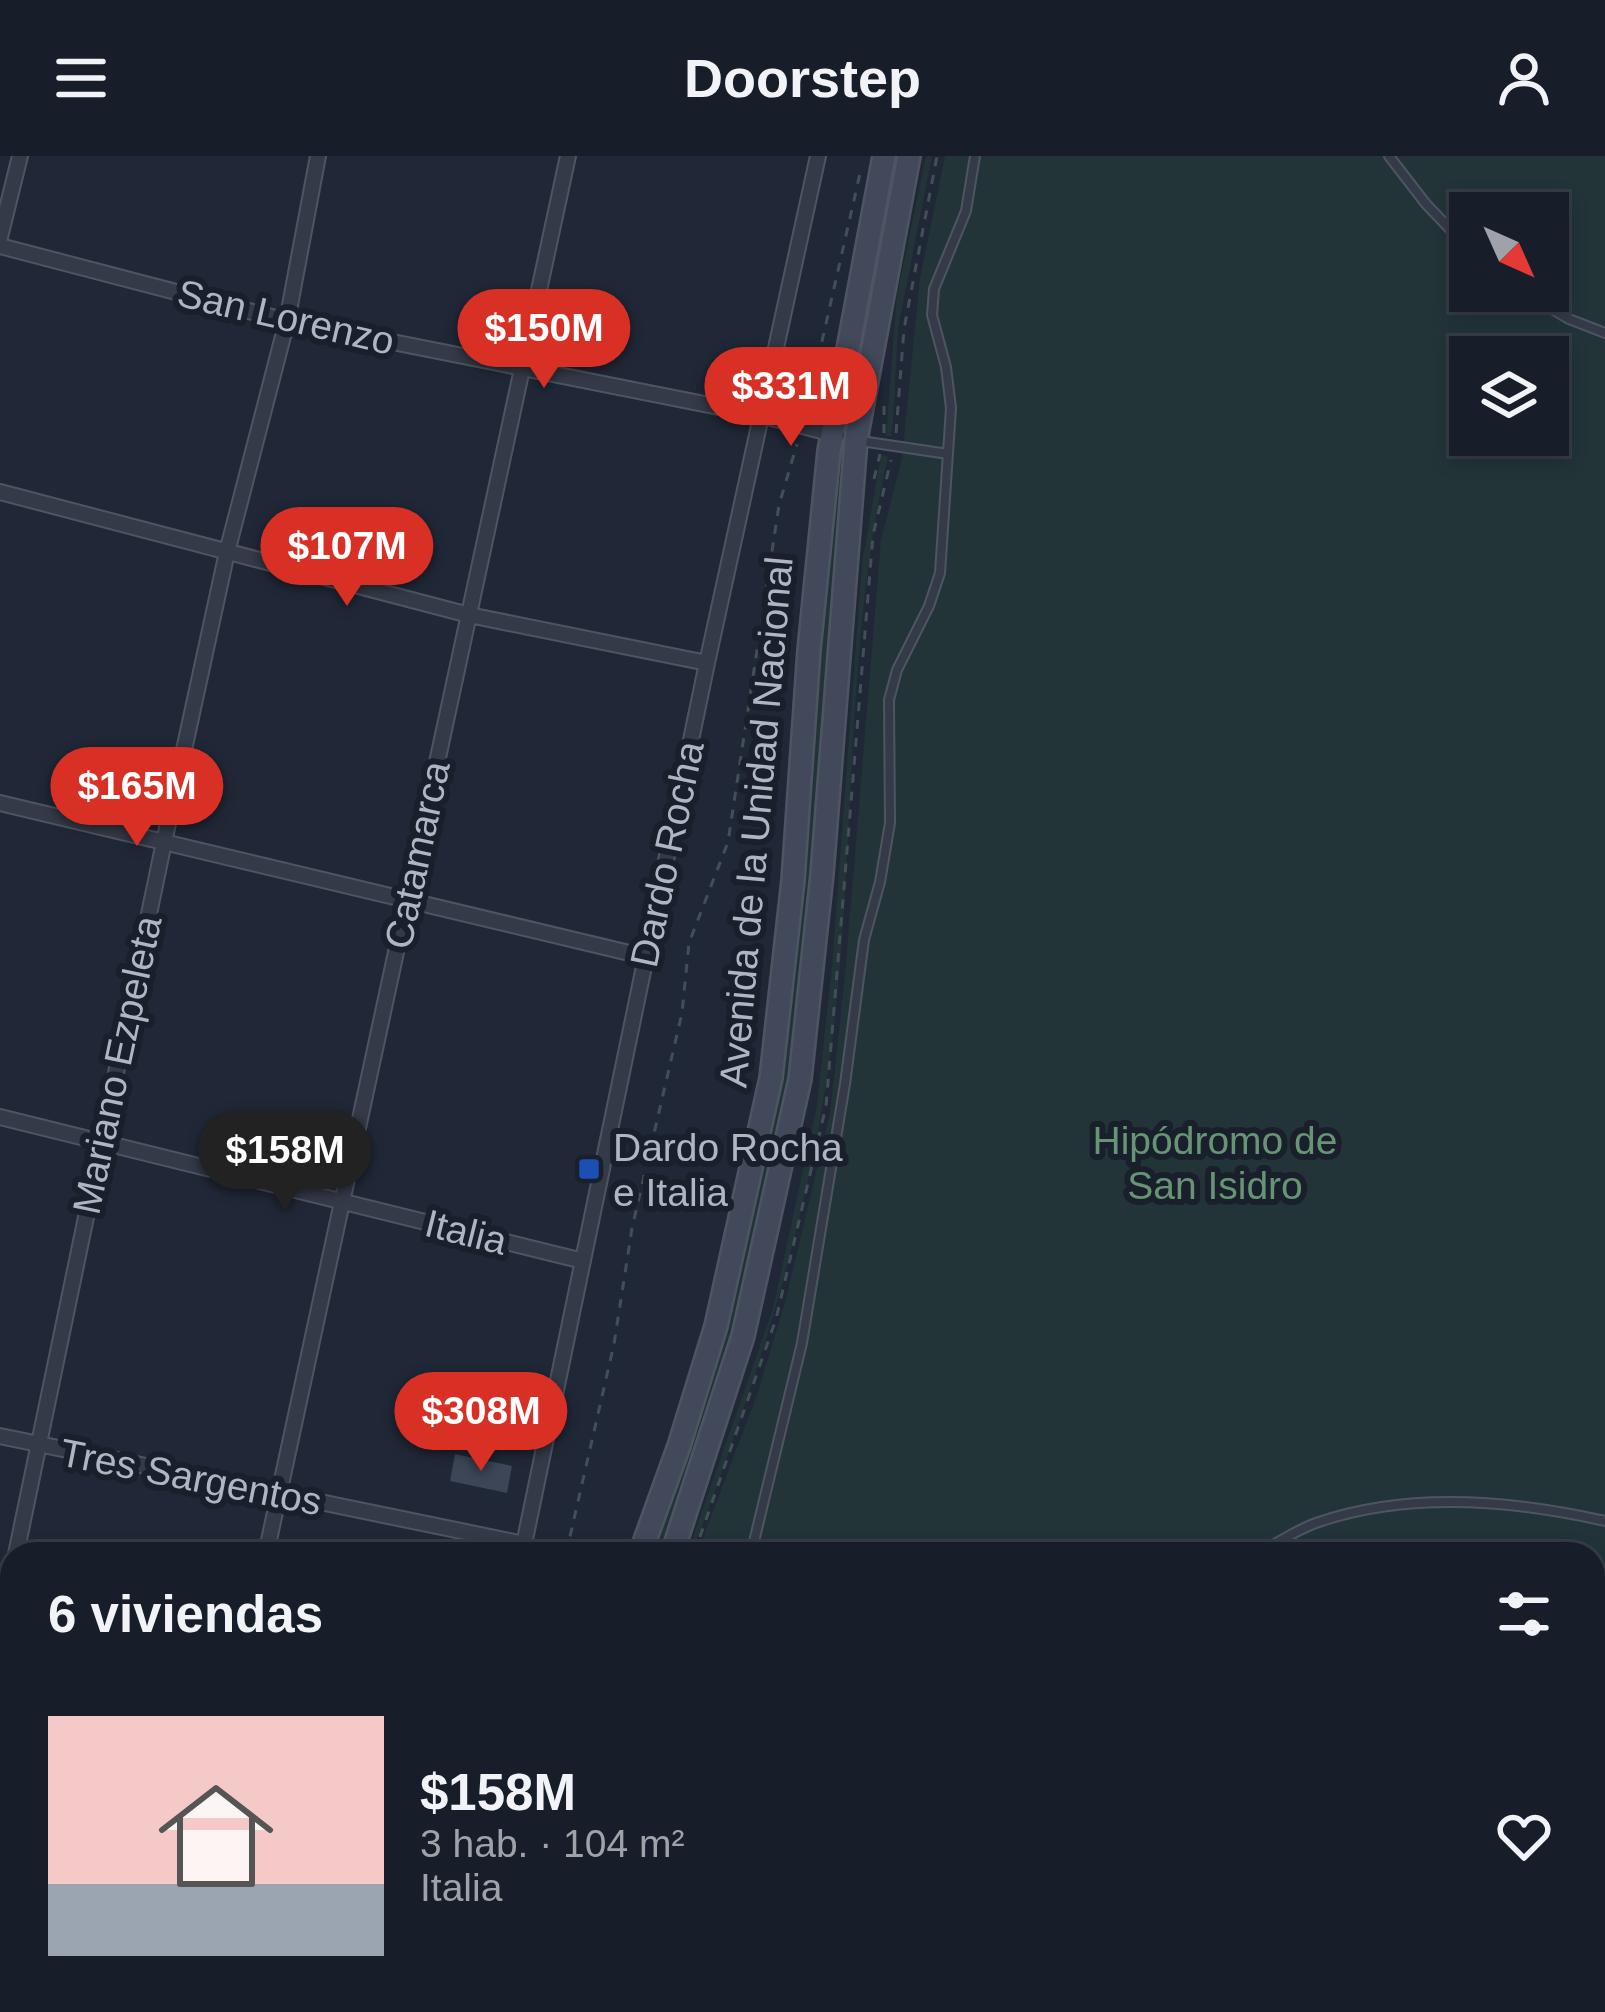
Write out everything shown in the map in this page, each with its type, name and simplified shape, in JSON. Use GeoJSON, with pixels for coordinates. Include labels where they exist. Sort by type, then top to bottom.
{"type":"FeatureCollection","features":[{"type":"Feature","properties":{"kind":"main road","name":"Avenida de la Unidad Nacional"},"geometry":{"type":"LineString","coordinates":[[644,1542],[711,1343],[771,1078],[831,434],[884,156]]}},
{"type":"Feature","properties":{"kind":"main road","name":"Avenida de la Unidad Nacional"},"geometry":{"type":"LineString","coordinates":[[676,1542],[743,1336],[800,1079],[822,874],[856,440],[909,156]]}},
{"type":"Feature","properties":{"kind":"street"},"geometry":{"type":"LineString","coordinates":[[0,241],[20,156]]}},
{"type":"Feature","properties":{"kind":"street","name":"Mariano Ezpeleta"},"geometry":{"type":"LineString","coordinates":[[19,1542],[164,842],[227,552],[287,321],[318,156]]}},
{"type":"Feature","properties":{"kind":"street","name":"Catamarca"},"geometry":{"type":"LineString","coordinates":[[268,1542],[568,156]]}},
{"type":"Feature","properties":{"kind":"street","name":"Dardo Rocha"},"geometry":{"type":"LineString","coordinates":[[524,1542],[706,663],[818,156]]}},
{"type":"Feature","properties":{"kind":"street","name":"San Lorenzo"},"geometry":{"type":"LineString","coordinates":[[0,241],[287,321],[764,416],[856,440]]}},
{"type":"Feature","properties":{"kind":"street"},"geometry":{"type":"LineString","coordinates":[[0,493],[469,615],[706,663]]}},
{"type":"Feature","properties":{"kind":"street"},"geometry":{"type":"LineString","coordinates":[[0,803],[646,957]]}},
{"type":"Feature","properties":{"kind":"street","name":"Italia"},"geometry":{"type":"LineString","coordinates":[[0,1117],[583,1261]]}},
{"type":"Feature","properties":{"kind":"street","name":"Tres Sargentos"},"geometry":{"type":"LineString","coordinates":[[0,1436],[491,1542]]}},
{"type":"Feature","properties":{"kind":"lane"},"geometry":{"type":"LineString","coordinates":[[754,1542],[802,1342],[864,940],[890,823],[889,700],[897,670],[940,573],[951,408],[932,315],[934,289],[966,211],[975,156]]}},
{"type":"Feature","properties":{"kind":"lane"},"geometry":{"type":"LineString","coordinates":[[1389,156],[1449,228]]}},
{"type":"Feature","properties":{"kind":"lane"},"geometry":{"type":"LineString","coordinates":[[1556,312],[1605,333]]}},
{"type":"Feature","properties":{"kind":"lane"},"geometry":{"type":"LineString","coordinates":[[856,440],[948,454]]}},
{"type":"Feature","properties":{"kind":"lane"},"geometry":{"type":"LineString","coordinates":[[1279,1542],[1315,1523],[1396,1505],[1482,1502],[1605,1521]]}},
{"type":"Feature","properties":{"kind":"path"},"geometry":{"type":"LineString","coordinates":[[569,1542],[614,1344],[632,1228],[682,1012],[689,943],[731,825],[779,505],[820,362],[864,156]]}},
{"type":"Feature","properties":{"kind":"green space"},"geometry":{"type":"Polygon","coordinates":[[[889,156],[901,156],[852,403],[853,379],[889,156]]]}},
{"type":"Feature","properties":{"kind":"green space"},"geometry":{"type":"Polygon","coordinates":[[[926,156],[932,156],[898,329],[893,421],[891,436],[886,436],[897,295],[926,156]]]}},
{"type":"Feature","properties":{"kind":"green space","name":"Hipódromo de San Isidro"},"geometry":{"type":"Polygon","coordinates":[[[945,156],[1605,156],[1605,1542],[702,1542],[758,1392],[786,1299],[830,1114],[881,540],[902,458],[920,278],[945,156]]]}},
{"type":"Feature","properties":{"kind":"green space"},"geometry":{"type":"Polygon","coordinates":[[[881,455],[888,457],[862,619],[841,947],[822,1109],[768,1334],[696,1542],[691,1542],[773,1309],[817,1105],[862,563],[881,455]]]}},
{"type":"Feature","properties":{"kind":"green space"},"geometry":{"type":"Polygon","coordinates":[[[837,476],[842,484],[823,754],[792,1078],[734,1336],[663,1542],[651,1542],[760,1173],[818,610],[837,476]]]}},
{"type":"Feature","properties":{"kind":"building"},"geometry":{"type":"Polygon","coordinates":[[[557,326],[577,330],[576,337],[590,339],[586,362],[557,357],[552,350],[557,326]]]}},
{"type":"Feature","properties":{"kind":"building"},"geometry":{"type":"Polygon","coordinates":[[[455,1454],[512,1466],[507,1493],[450,1481],[455,1454]]]}},
{"type":"Feature","properties":{"kind":"place","name":"Dardo Rocha e Italia"},"geometry":{"type":"Point","coordinates":[589,1169]}}]}
